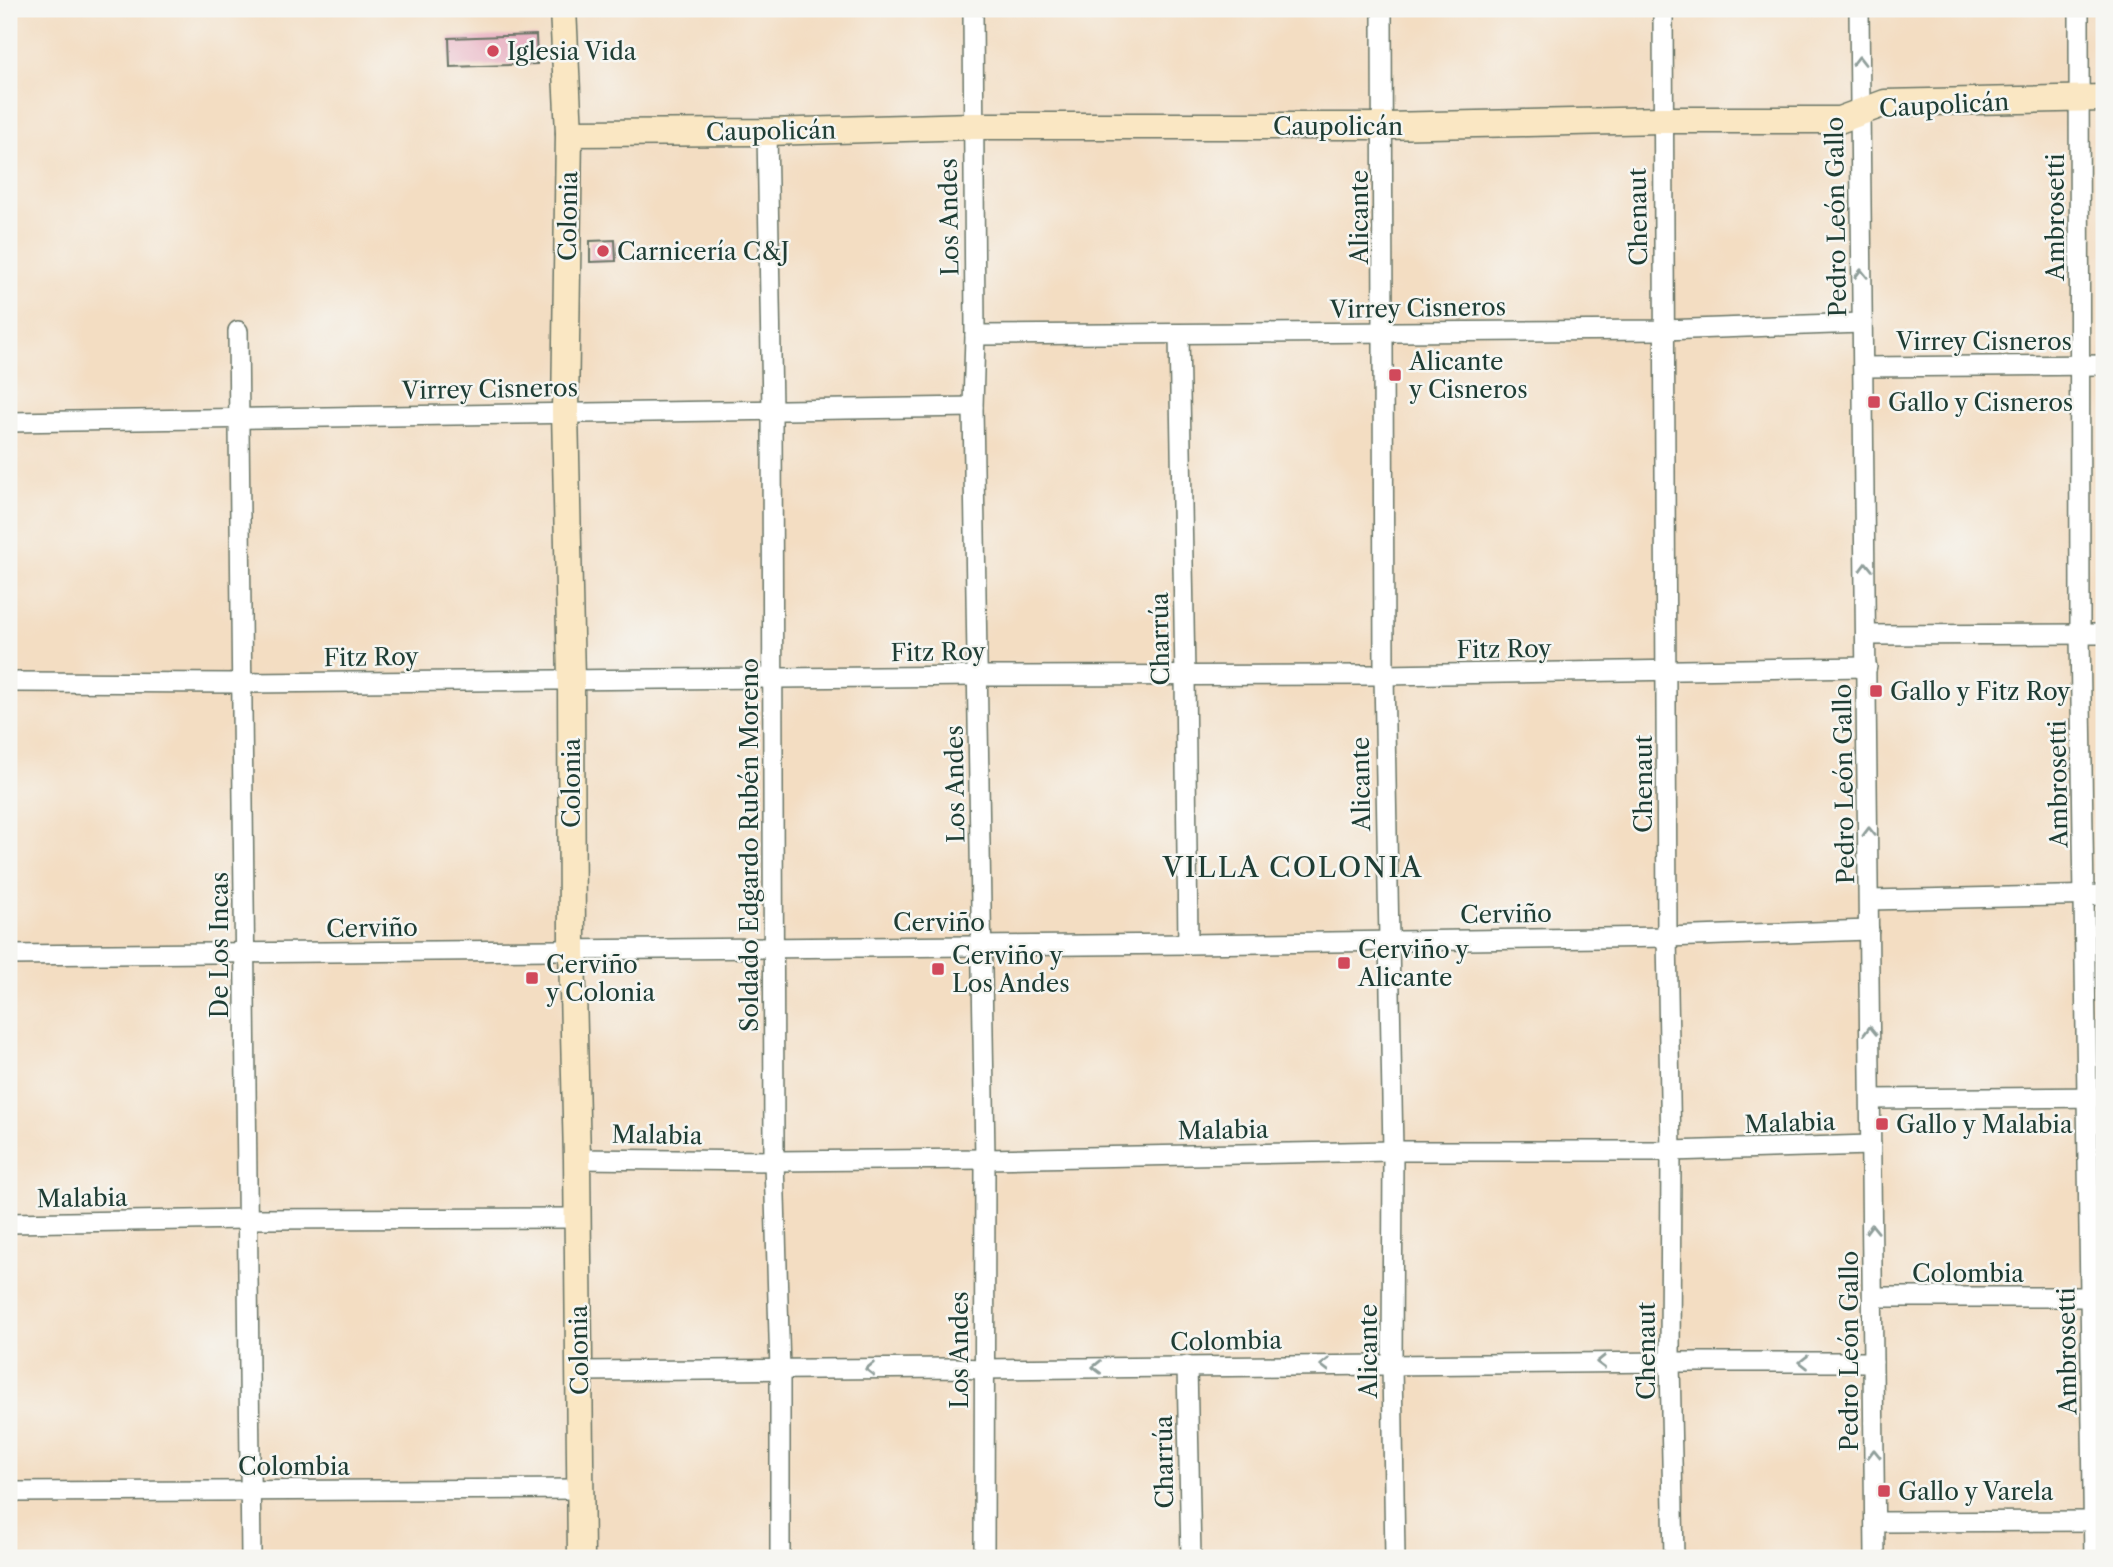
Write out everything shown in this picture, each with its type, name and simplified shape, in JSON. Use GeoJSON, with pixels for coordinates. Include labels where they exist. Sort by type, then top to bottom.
{"type":"FeatureCollection","features":[{"type":"Feature","properties":{"kind":"street","name":"Colonia"},"geometry":{"type":"LineString","coordinates":[[563,9],[569,133],[565,412],[581,1558]]}},
{"type":"Feature","properties":{"kind":"street","name":"Los Andes"},"geometry":{"type":"LineString","coordinates":[[973,9],[973,407],[985,1159],[984,1558]]}},
{"type":"Feature","properties":{"kind":"street","name":"Alicante"},"geometry":{"type":"LineString","coordinates":[[1382,9],[1384,675],[1393,1151],[1395,1558]]}},
{"type":"Feature","properties":{"kind":"street","name":"Chenaut"},"geometry":{"type":"LineString","coordinates":[[1663,9],[1670,1362],[1674,1558]]}},
{"type":"Feature","properties":{"kind":"street","name":"Pedro León Gallo"},"geometry":{"type":"LineString","coordinates":[[1859,9],[1875,1558]]}},
{"type":"Feature","properties":{"kind":"street","name":"Ambrosetti"},"geometry":{"type":"LineString","coordinates":[[2079,9],[2092,98],[2081,365],[2080,635],[2084,895],[2095,1097],[2099,1521],[2094,1558]]}},
{"type":"Feature","properties":{"kind":"street","name":"Caupolicán"},"geometry":{"type":"LineString","coordinates":[[569,133],[766,132],[973,126],[1384,126],[1662,120],[1839,120],[1885,103],[2092,98]]}},
{"type":"Feature","properties":{"kind":"street","name":"Soldado Edgardo Rubén Moreno"},"geometry":{"type":"LineString","coordinates":[[766,132],[772,409],[774,1161],[780,1371],[780,1558]]}},
{"type":"Feature","properties":{"kind":"street","name":"Virrey Cisneros"},"geometry":{"type":"LineString","coordinates":[[975,335],[1664,330],[1862,324]]}},
{"type":"Feature","properties":{"kind":"street","name":"De Los Incas"},"geometry":{"type":"LineString","coordinates":[[238,331],[251,1558]]}},
{"type":"Feature","properties":{"kind":"street","name":"Charrúa"},"geometry":{"type":"LineString","coordinates":[[1179,334],[1188,944]]}},
{"type":"Feature","properties":{"kind":"street","name":"Virrey Cisneros"},"geometry":{"type":"LineString","coordinates":[[1863,367],[2104,365]]}},
{"type":"Feature","properties":{"kind":"street","name":"Virrey Cisneros"},"geometry":{"type":"LineString","coordinates":[[9,422],[973,407]]}},
{"type":"Feature","properties":{"kind":"street"},"geometry":{"type":"LineString","coordinates":[[1867,635],[2104,634]]}},
{"type":"Feature","properties":{"kind":"street","name":"Fitz Roy"},"geometry":{"type":"LineString","coordinates":[[9,682],[243,683],[1384,675],[1867,667]]}},
{"type":"Feature","properties":{"kind":"street"},"geometry":{"type":"LineString","coordinates":[[1869,900],[2104,895]]}},
{"type":"Feature","properties":{"kind":"street","name":"Cerviño"},"geometry":{"type":"LineString","coordinates":[[9,955],[1188,944],[1667,937],[1869,930]]}},
{"type":"Feature","properties":{"kind":"street"},"geometry":{"type":"LineString","coordinates":[[1871,1099],[2095,1097]]}},
{"type":"Feature","properties":{"kind":"street","name":"Malabia"},"geometry":{"type":"LineString","coordinates":[[577,1159],[985,1159],[1393,1151],[1671,1151],[1871,1145]]}},
{"type":"Feature","properties":{"kind":"street","name":"Malabia"},"geometry":{"type":"LineString","coordinates":[[9,1223],[577,1218]]}},
{"type":"Feature","properties":{"kind":"street","name":"Colombia"},"geometry":{"type":"LineString","coordinates":[[1873,1297],[2098,1297]]}},
{"type":"Feature","properties":{"kind":"street","name":"Colombia"},"geometry":{"type":"LineString","coordinates":[[579,1371],[1873,1362]]}},
{"type":"Feature","properties":{"kind":"street","name":"Charrúa"},"geometry":{"type":"LineString","coordinates":[[1187,1366],[1191,1558]]}},
{"type":"Feature","properties":{"kind":"street","name":"Colombia"},"geometry":{"type":"LineString","coordinates":[[9,1492],[580,1489]]}},
{"type":"Feature","properties":{"kind":"street"},"geometry":{"type":"LineString","coordinates":[[1875,1522],[2099,1521]]}},
{"type":"Feature","properties":{"kind":"building","name":"Iglesia Vida"},"geometry":{"type":"Polygon","coordinates":[[[536,35],[537,64],[450,67],[449,38],[536,35]]]}},
{"type":"Feature","properties":{"kind":"building","name":"Carnicería C&J"},"geometry":{"type":"Polygon","coordinates":[[[615,240],[616,261],[590,262],[590,241],[615,240]]]}},
{"type":"Feature","properties":{"kind":"place","name":"Iglesia Vida"},"geometry":{"type":"Point","coordinates":[493,51]}},
{"type":"Feature","properties":{"kind":"place","name":"Carnicería C&J"},"geometry":{"type":"Point","coordinates":[603,251]}},
{"type":"Feature","properties":{"kind":"place","name":"Alicante y Cisneros"},"geometry":{"type":"Point","coordinates":[1395,375]}},
{"type":"Feature","properties":{"kind":"place","name":"Gallo y Cisneros"},"geometry":{"type":"Point","coordinates":[1874,402]}},
{"type":"Feature","properties":{"kind":"place","name":"Gallo y Fitz Roy"},"geometry":{"type":"Point","coordinates":[1876,691]}},
{"type":"Feature","properties":{"kind":"place","name":"Cerviño y Alicante"},"geometry":{"type":"Point","coordinates":[1344,963]}},
{"type":"Feature","properties":{"kind":"place","name":"Cerviño y Los Andes"},"geometry":{"type":"Point","coordinates":[938,969]}},
{"type":"Feature","properties":{"kind":"place","name":"Cerviño y Colonia"},"geometry":{"type":"Point","coordinates":[532,978]}},
{"type":"Feature","properties":{"kind":"place","name":"Gallo y Malabia"},"geometry":{"type":"Point","coordinates":[1882,1124]}},
{"type":"Feature","properties":{"kind":"place","name":"Gallo y Varela"},"geometry":{"type":"Point","coordinates":[1884,1491]}},
{"type":"Feature","properties":{"kind":"district","name":"VILLA COLONIA"},"geometry":{"type":"Point","coordinates":[1293,867]}}]}
